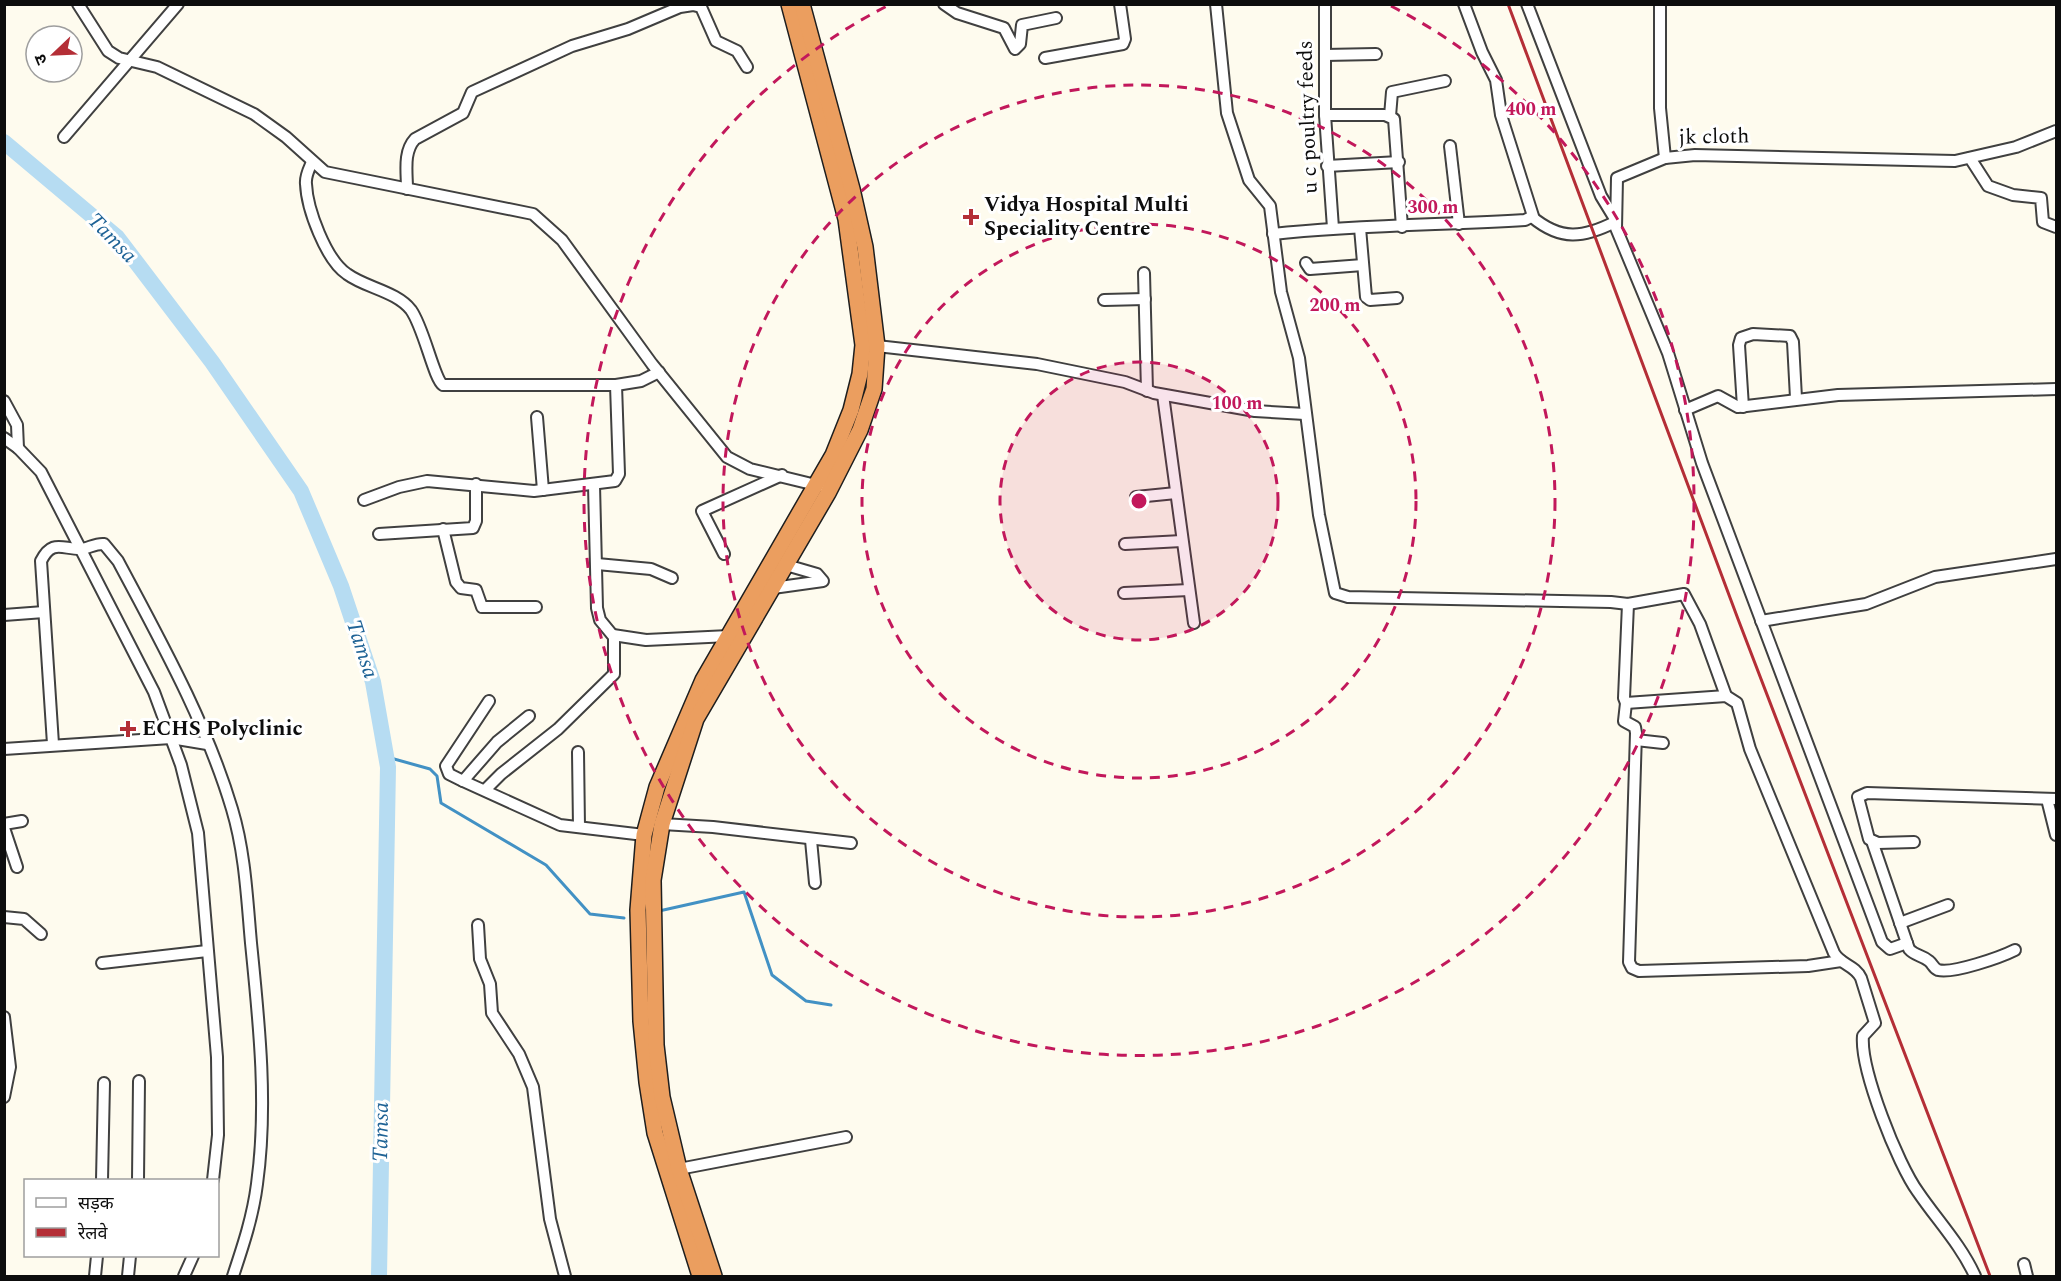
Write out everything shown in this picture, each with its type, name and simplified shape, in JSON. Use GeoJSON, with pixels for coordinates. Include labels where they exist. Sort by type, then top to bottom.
{"type":"FeatureCollection","features":[{"type":"Feature","properties":{"kind":"highway"},"geometry":{"type":"LineString","coordinates":[[714,1276],[679,1169],[662,1097],[656,1045],[653,880],[662,824],[696,719],[786,565],[823,487],[851,410],[860,374],[863,345],[846,219],[789,4]]}},
{"type":"Feature","properties":{"kind":"highway"},"geometry":{"type":"LineString","coordinates":[[700,1276],[656,1133],[647,1082],[641,1021],[638,910],[644,835],[657,787],[689,710],[729,636],[860,430],[870,399],[877,346],[872,296],[855,201],[802,4]]}},
{"type":"Feature","properties":{"kind":"street"},"geometry":{"type":"LineString","coordinates":[[78,4],[108,51],[119,58],[157,67],[254,114],[286,137],[325,172],[522,210],[544,221],[562,240],[659,372],[727,457],[750,469],[782,475],[823,487]]}},
{"type":"Feature","properties":{"kind":"street"},"geometry":{"type":"LineString","coordinates":[[64,137],[178,4]]}},
{"type":"Feature","properties":{"kind":"street"},"geometry":{"type":"LineString","coordinates":[[944,4],[957,13],[1004,28],[1017,48],[1022,25],[1056,18]]}},
{"type":"Feature","properties":{"kind":"street"},"geometry":{"type":"LineString","coordinates":[[1045,58],[1123,45],[1125,39],[1120,4]]}},
{"type":"Feature","properties":{"kind":"street"},"geometry":{"type":"LineString","coordinates":[[1216,4],[1227,113],[1249,180],[1270,206],[1281,292],[1299,358],[1319,515],[1335,593],[1348,597],[1628,604],[1679,594],[1688,598],[1726,696],[1737,703],[1750,749],[1833,948],[1841,962],[1858,971],[1875,1023],[1863,1036],[1871,1081],[1899,1159],[1918,1193],[1962,1252],[1975,1276]]}},
{"type":"Feature","properties":{"kind":"street","name":"u c poultry feeds"},"geometry":{"type":"LineString","coordinates":[[1325,4],[1325,115],[1333,228]]}},
{"type":"Feature","properties":{"kind":"street"},"geometry":{"type":"LineString","coordinates":[[1464,4],[1482,52],[1496,80],[1500,115],[1533,211],[1532,218]]}},
{"type":"Feature","properties":{"kind":"street"},"geometry":{"type":"LineString","coordinates":[[1273,234],[1333,228],[1402,227],[1532,218],[1551,231],[1574,235],[1592,233],[1615,220],[1604,203],[1527,4]]}},
{"type":"Feature","properties":{"kind":"street"},"geometry":{"type":"LineString","coordinates":[[1659,4],[1660,108],[1665,158]]}},
{"type":"Feature","properties":{"kind":"street"},"geometry":{"type":"LineString","coordinates":[[407,189],[406,155],[410,144],[463,113],[472,92],[572,46],[636,26],[674,9],[693,5],[701,7],[716,41],[737,51],[747,67]]}},
{"type":"Feature","properties":{"kind":"street"},"geometry":{"type":"LineString","coordinates":[[1325,55],[1376,54]]}},
{"type":"Feature","properties":{"kind":"street"},"geometry":{"type":"LineString","coordinates":[[1402,227],[1397,127],[1390,116],[1392,92],[1445,81]]}},
{"type":"Feature","properties":{"kind":"street"},"geometry":{"type":"LineString","coordinates":[[1325,115],[1390,116]]}},
{"type":"Feature","properties":{"kind":"street","name":"jk cloth"},"geometry":{"type":"LineString","coordinates":[[1907,943],[1890,949],[1882,942],[1761,621],[1685,410],[1668,353],[1615,220],[1617,178],[1665,158],[1695,155],[1943,161],[1970,158],[2016,147],[2056,131]]}},
{"type":"Feature","properties":{"kind":"street"},"geometry":{"type":"LineString","coordinates":[[1450,146],[1459,224]]}},
{"type":"Feature","properties":{"kind":"street"},"geometry":{"type":"LineString","coordinates":[[1970,158],[1988,186],[2013,195],[2041,198],[2043,222],[2056,226]]}},
{"type":"Feature","properties":{"kind":"street"},"geometry":{"type":"LineString","coordinates":[[312,162],[306,178],[307,192],[330,256],[339,268],[351,277],[407,305],[421,328],[440,382],[450,386],[616,385],[641,381],[659,372]]}},
{"type":"Feature","properties":{"kind":"street"},"geometry":{"type":"LineString","coordinates":[[1327,166],[1398,162]]}},
{"type":"Feature","properties":{"kind":"street"},"geometry":{"type":"LineString","coordinates":[[1360,228],[1368,299],[1397,298]]}},
{"type":"Feature","properties":{"kind":"street"},"geometry":{"type":"LineString","coordinates":[[1306,263],[1310,269],[1363,265]]}},
{"type":"Feature","properties":{"kind":"street"},"geometry":{"type":"LineString","coordinates":[[1144,273],[1147,391]]}},
{"type":"Feature","properties":{"kind":"street"},"geometry":{"type":"LineString","coordinates":[[1104,300],[1145,299]]}},
{"type":"Feature","properties":{"kind":"street"},"geometry":{"type":"LineString","coordinates":[[1743,407],[1738,345],[1741,338],[1748,335],[1790,336],[1793,342],[1796,398]]}},
{"type":"Feature","properties":{"kind":"street"},"geometry":{"type":"LineString","coordinates":[[877,346],[1037,364],[1125,382],[1163,395],[1272,414],[1305,414]]}},
{"type":"Feature","properties":{"kind":"street"},"geometry":{"type":"LineString","coordinates":[[364,500],[419,482],[446,481],[543,490],[615,482],[618,478],[616,385]]}},
{"type":"Feature","properties":{"kind":"street"},"geometry":{"type":"LineString","coordinates":[[1685,410],[1718,396],[1732,405],[1743,407],[1796,398],[1898,392],[2056,389]]}},
{"type":"Feature","properties":{"kind":"street"},"geometry":{"type":"LineString","coordinates":[[1163,395],[1194,623]]}},
{"type":"Feature","properties":{"kind":"street"},"geometry":{"type":"LineString","coordinates":[[4,401],[17,425],[18,448]]}},
{"type":"Feature","properties":{"kind":"street"},"geometry":{"type":"LineString","coordinates":[[537,417],[543,490]]}},
{"type":"Feature","properties":{"kind":"street"},"geometry":{"type":"LineString","coordinates":[[4,438],[18,448],[41,472],[154,692],[171,738],[198,833],[217,1057],[218,1135],[213,1179]]}},
{"type":"Feature","properties":{"kind":"street"},"geometry":{"type":"LineString","coordinates":[[724,555],[702,511],[782,475]]}},
{"type":"Feature","properties":{"kind":"street"},"geometry":{"type":"LineString","coordinates":[[379,534],[443,529],[468,530],[475,526],[476,484]]}},
{"type":"Feature","properties":{"kind":"street"},"geometry":{"type":"LineString","coordinates":[[485,790],[501,774],[558,729],[612,677],[615,670],[613,635],[598,617],[594,485]]}},
{"type":"Feature","properties":{"kind":"street"},"geometry":{"type":"LineString","coordinates":[[1136,496],[1176,493]]}},
{"type":"Feature","properties":{"kind":"street"},"geometry":{"type":"LineString","coordinates":[[443,529],[456,582],[461,588],[476,590],[482,607],[536,607]]}},
{"type":"Feature","properties":{"kind":"street"},"geometry":{"type":"LineString","coordinates":[[1125,544],[1182,541]]}},
{"type":"Feature","properties":{"kind":"street"},"geometry":{"type":"LineString","coordinates":[[53,744],[41,561],[45,553],[64,545],[81,549],[95,544],[104,544],[114,553],[164,650],[207,744],[221,776],[240,842],[259,1025],[261,1108],[257,1184],[247,1234],[233,1276]]}},
{"type":"Feature","properties":{"kind":"street"},"geometry":{"type":"LineString","coordinates":[[1761,621],[1866,604],[1935,577],[2056,559]]}},
{"type":"Feature","properties":{"kind":"street"},"geometry":{"type":"LineString","coordinates":[[597,564],[651,568],[672,578]]}},
{"type":"Feature","properties":{"kind":"street"},"geometry":{"type":"LineString","coordinates":[[773,588],[823,581],[817,574],[786,565]]}},
{"type":"Feature","properties":{"kind":"street"},"geometry":{"type":"LineString","coordinates":[[1124,593],[1190,590]]}},
{"type":"Feature","properties":{"kind":"street"},"geometry":{"type":"LineString","coordinates":[[1628,604],[1624,694],[1626,703],[1623,719],[1625,723],[1635,727],[1636,740],[1629,903],[1629,962],[1632,968],[1639,971],[1808,966],[1841,962]]}},
{"type":"Feature","properties":{"kind":"street"},"geometry":{"type":"LineString","coordinates":[[4,615],[44,612]]}},
{"type":"Feature","properties":{"kind":"street"},"geometry":{"type":"LineString","coordinates":[[613,635],[646,640],[729,636]]}},
{"type":"Feature","properties":{"kind":"street"},"geometry":{"type":"LineString","coordinates":[[1626,703],[1726,696]]}},
{"type":"Feature","properties":{"kind":"street"},"geometry":{"type":"LineString","coordinates":[[489,701],[446,766],[449,774],[550,822],[644,835]]}},
{"type":"Feature","properties":{"kind":"street"},"geometry":{"type":"LineString","coordinates":[[463,781],[497,742],[529,716]]}},
{"type":"Feature","properties":{"kind":"street"},"geometry":{"type":"LineString","coordinates":[[4,749],[171,738],[207,744]]}},
{"type":"Feature","properties":{"kind":"street"},"geometry":{"type":"LineString","coordinates":[[1636,740],[1664,742]]}},
{"type":"Feature","properties":{"kind":"street"},"geometry":{"type":"LineString","coordinates":[[578,752],[579,827]]}},
{"type":"Feature","properties":{"kind":"street"},"geometry":{"type":"LineString","coordinates":[[2015,950],[1991,960],[1939,970],[1927,959],[1913,954],[1907,943],[1872,841],[1866,835],[1857,800],[1863,793],[2052,799],[2056,835]]}},
{"type":"Feature","properties":{"kind":"street"},"geometry":{"type":"LineString","coordinates":[[18,867],[4,826],[22,821]]}},
{"type":"Feature","properties":{"kind":"street"},"geometry":{"type":"LineString","coordinates":[[662,824],[713,826],[811,840],[851,843]]}},
{"type":"Feature","properties":{"kind":"street"},"geometry":{"type":"LineString","coordinates":[[811,840],[815,883]]}},
{"type":"Feature","properties":{"kind":"street"},"geometry":{"type":"LineString","coordinates":[[1872,841],[1878,843],[1914,842]]}},
{"type":"Feature","properties":{"kind":"street"},"geometry":{"type":"LineString","coordinates":[[1900,923],[1948,905]]}},
{"type":"Feature","properties":{"kind":"street"},"geometry":{"type":"LineString","coordinates":[[4,917],[24,919],[41,934]]}},
{"type":"Feature","properties":{"kind":"street"},"geometry":{"type":"LineString","coordinates":[[478,925],[480,960],[490,984],[492,1013],[519,1054],[533,1087],[549,1213],[565,1276]]}},
{"type":"Feature","properties":{"kind":"street"},"geometry":{"type":"LineString","coordinates":[[102,963],[207,951]]}},
{"type":"Feature","properties":{"kind":"street"},"geometry":{"type":"LineString","coordinates":[[4,1017],[7,1066],[4,1096]]}},
{"type":"Feature","properties":{"kind":"street"},"geometry":{"type":"LineString","coordinates":[[138,1179],[139,1081]]}},
{"type":"Feature","properties":{"kind":"street"},"geometry":{"type":"LineString","coordinates":[[102,1179],[104,1083]]}},
{"type":"Feature","properties":{"kind":"street"},"geometry":{"type":"LineString","coordinates":[[679,1169],[846,1137]]}},
{"type":"Feature","properties":{"kind":"street"},"geometry":{"type":"LineString","coordinates":[[95,1276],[97,1257]]}},
{"type":"Feature","properties":{"kind":"street"},"geometry":{"type":"LineString","coordinates":[[128,1276],[130,1257]]}},
{"type":"Feature","properties":{"kind":"street"},"geometry":{"type":"LineString","coordinates":[[184,1276],[193,1257]]}},
{"type":"Feature","properties":{"kind":"street"},"geometry":{"type":"LineString","coordinates":[[2024,1264],[2027,1276]]}},
{"type":"Feature","properties":{"kind":"waterway","name":"Tamsa"},"geometry":{"type":"LineString","coordinates":[[4,142],[117,237],[212,362],[301,491],[341,586],[373,682],[388,767],[379,1276]]}},
{"type":"Feature","properties":{"kind":"waterway"},"geometry":{"type":"LineString","coordinates":[[387,757],[430,769],[437,776],[441,803],[546,865],[590,914],[624,918]]}},
{"type":"Feature","properties":{"kind":"waterway"},"geometry":{"type":"LineString","coordinates":[[659,911],[744,892],[772,975],[806,1001],[831,1005]]}},
{"type":"Feature","properties":{"kind":"railway"},"geometry":{"type":"LineString","coordinates":[[1508,4],[1738,619],[1990,1276]]}},
{"type":"Feature","properties":{"kind":"place","name":"Vidya Hospital Multi Speciality Centre"},"geometry":{"type":"Point","coordinates":[971,217]}},
{"type":"Feature","properties":{"kind":"place","name":"ECHS Polyclinic"},"geometry":{"type":"Point","coordinates":[128,729]}}]}
